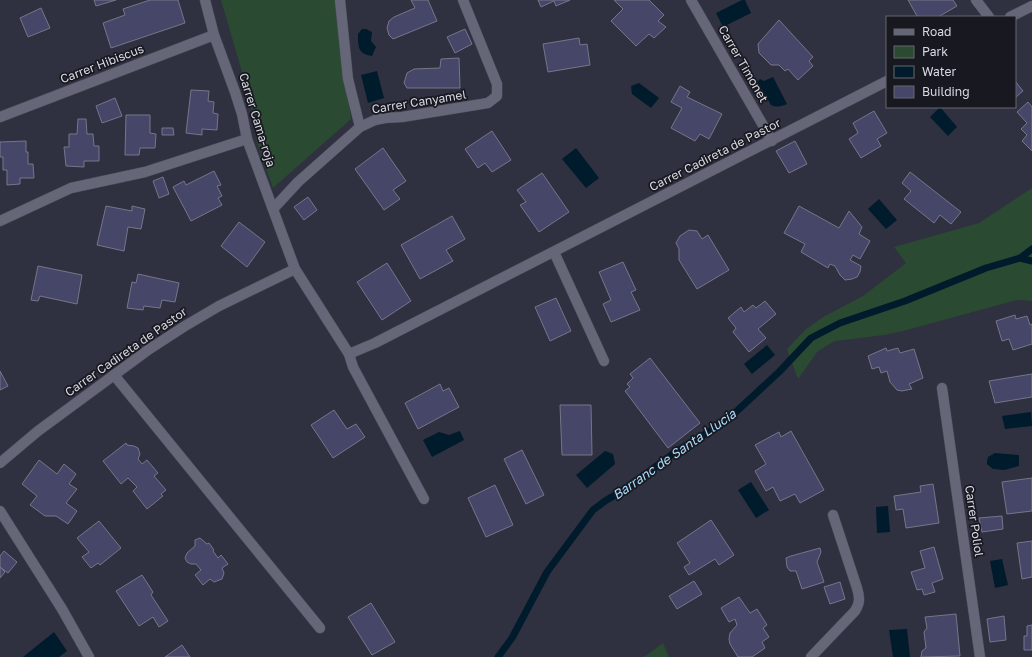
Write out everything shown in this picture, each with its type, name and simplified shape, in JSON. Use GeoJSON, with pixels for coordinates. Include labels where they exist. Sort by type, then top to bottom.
{"type":"FeatureCollection","features":[{"type":"Feature","properties":{"kind":"street","name":"Carrer Cama-roja"},"geometry":{"type":"LineString","coordinates":[[205,0],[214,35],[242,114],[247,139],[295,269]]}},
{"type":"Feature","properties":{"kind":"street"},"geometry":{"type":"LineString","coordinates":[[340,0],[348,79],[360,127]]}},
{"type":"Feature","properties":{"kind":"street","name":"Carrer Canyamel"},"geometry":{"type":"LineString","coordinates":[[273,209],[298,182],[360,127],[375,120],[385,118],[402,117],[488,103],[497,96],[497,84],[463,0]]}},
{"type":"Feature","properties":{"kind":"street","name":"Carrer Timonet"},"geometry":{"type":"LineString","coordinates":[[691,0],[772,141]]}},
{"type":"Feature","properties":{"kind":"street"},"geometry":{"type":"LineString","coordinates":[[976,0],[988,16]]}},
{"type":"Feature","properties":{"kind":"street"},"geometry":{"type":"LineString","coordinates":[[1012,16],[1032,6]]}},
{"type":"Feature","properties":{"kind":"street","name":"Carrer Hibiscus"},"geometry":{"type":"LineString","coordinates":[[0,116],[214,35]]}},
{"type":"Feature","properties":{"kind":"street","name":"Carrer Cadireta de Pastor"},"geometry":{"type":"LineString","coordinates":[[349,354],[375,343],[886,83]]}},
{"type":"Feature","properties":{"kind":"street"},"geometry":{"type":"LineString","coordinates":[[0,221],[71,188],[145,172],[247,139]]}},
{"type":"Feature","properties":{"kind":"street"},"geometry":{"type":"LineString","coordinates":[[554,252],[604,361]]}},
{"type":"Feature","properties":{"kind":"street"},"geometry":{"type":"LineString","coordinates":[[295,269],[349,354],[353,367],[424,499]]}},
{"type":"Feature","properties":{"kind":"street","name":"Carrer Cadireta de Pastor"},"geometry":{"type":"LineString","coordinates":[[0,463],[38,431],[148,350],[219,306],[295,269]]}},
{"type":"Feature","properties":{"kind":"street"},"geometry":{"type":"LineString","coordinates":[[114,375],[320,628]]}},
{"type":"Feature","properties":{"kind":"street","name":"Carrer Poliol"},"geometry":{"type":"LineString","coordinates":[[942,388],[980,657]]}},
{"type":"Feature","properties":{"kind":"street"},"geometry":{"type":"LineString","coordinates":[[0,511],[62,609],[89,657]]}},
{"type":"Feature","properties":{"kind":"street"},"geometry":{"type":"LineString","coordinates":[[811,657],[855,611],[859,604],[860,598],[833,515]]}},
{"type":"Feature","properties":{"kind":"green space"},"geometry":{"type":"Polygon","coordinates":[[[221,0],[335,0],[351,119],[273,188],[257,143],[250,99],[221,0]]]}},
{"type":"Feature","properties":{"kind":"green space"},"geometry":{"type":"Polygon","coordinates":[[[1032,188],[1032,301],[1017,300],[903,331],[835,341],[818,351],[798,379],[787,349],[805,330],[823,317],[863,296],[906,263],[894,247],[979,223],[1032,188]]]}},
{"type":"Feature","properties":{"kind":"green space"},"geometry":{"type":"Polygon","coordinates":[[[663,643],[669,657],[644,657],[663,643]]]}},
{"type":"Feature","properties":{"kind":"water"},"geometry":{"type":"Polygon","coordinates":[[[742,0],[745,0],[751,13],[723,27],[716,13],[742,0]]]}},
{"type":"Feature","properties":{"kind":"water"},"geometry":{"type":"Polygon","coordinates":[[[362,29],[372,32],[371,41],[376,47],[372,56],[361,52],[358,43],[358,34],[362,29]]]}},
{"type":"Feature","properties":{"kind":"water"},"geometry":{"type":"Polygon","coordinates":[[[377,71],[384,98],[368,103],[361,75],[377,71]]]}},
{"type":"Feature","properties":{"kind":"water"},"geometry":{"type":"Polygon","coordinates":[[[773,77],[787,104],[777,107],[771,105],[758,83],[760,79],[764,81],[773,77]]]}},
{"type":"Feature","properties":{"kind":"water"},"geometry":{"type":"Polygon","coordinates":[[[639,83],[659,98],[651,108],[632,94],[631,86],[639,83]]]}},
{"type":"Feature","properties":{"kind":"water"},"geometry":{"type":"Polygon","coordinates":[[[941,108],[957,127],[948,136],[930,117],[941,108]]]}},
{"type":"Feature","properties":{"kind":"water"},"geometry":{"type":"Polygon","coordinates":[[[576,148],[599,178],[586,188],[562,159],[576,148]]]}},
{"type":"Feature","properties":{"kind":"water"},"geometry":{"type":"Polygon","coordinates":[[[879,199],[897,220],[886,229],[868,209],[879,199]]]}},
{"type":"Feature","properties":{"kind":"water"},"geometry":{"type":"Polygon","coordinates":[[[767,345],[775,355],[752,374],[744,364],[767,345]]]}},
{"type":"Feature","properties":{"kind":"water"},"geometry":{"type":"Polygon","coordinates":[[[1031,412],[1032,426],[1005,429],[1002,416],[1031,412]]]}},
{"type":"Feature","properties":{"kind":"water"},"geometry":{"type":"Polygon","coordinates":[[[460,431],[464,440],[432,457],[423,440],[439,432],[449,435],[460,431]]]}},
{"type":"Feature","properties":{"kind":"water"},"geometry":{"type":"Polygon","coordinates":[[[605,451],[613,454],[615,464],[587,488],[576,475],[605,451]]]}},
{"type":"Feature","properties":{"kind":"water"},"geometry":{"type":"Polygon","coordinates":[[[995,453],[1019,455],[1019,466],[1004,470],[993,469],[987,464],[987,461],[988,457],[995,453]]]}},
{"type":"Feature","properties":{"kind":"water"},"geometry":{"type":"Polygon","coordinates":[[[751,482],[769,510],[756,518],[738,490],[751,482]]]}},
{"type":"Feature","properties":{"kind":"water"},"geometry":{"type":"Polygon","coordinates":[[[888,506],[890,532],[877,533],[876,507],[888,506]]]}},
{"type":"Feature","properties":{"kind":"water"},"geometry":{"type":"Polygon","coordinates":[[[1002,559],[1008,585],[995,588],[990,561],[1002,559]]]}},
{"type":"Feature","properties":{"kind":"water"},"geometry":{"type":"Polygon","coordinates":[[[907,629],[910,657],[893,657],[889,630],[907,629]]]}},
{"type":"Feature","properties":{"kind":"water"},"geometry":{"type":"Polygon","coordinates":[[[54,632],[67,651],[59,657],[23,657],[54,632]]]}},
{"type":"Feature","properties":{"kind":"building"},"geometry":{"type":"Polygon","coordinates":[[[94,0],[116,0],[96,6],[94,0]]]}},
{"type":"Feature","properties":{"kind":"building"},"geometry":{"type":"Polygon","coordinates":[[[150,0],[178,0],[185,23],[111,48],[103,23],[125,15],[123,9],[150,0]]]}},
{"type":"Feature","properties":{"kind":"building"},"geometry":{"type":"Polygon","coordinates":[[[411,0],[428,0],[437,21],[393,39],[389,35],[387,28],[389,21],[394,17],[415,8],[411,0]]]}},
{"type":"Feature","properties":{"kind":"building"},"geometry":{"type":"Polygon","coordinates":[[[538,0],[570,0],[556,6],[554,1],[541,7],[538,0]]]}},
{"type":"Feature","properties":{"kind":"building"},"geometry":{"type":"Polygon","coordinates":[[[614,0],[649,0],[664,15],[658,21],[666,27],[654,38],[649,34],[636,46],[611,21],[623,9],[614,0]]]}},
{"type":"Feature","properties":{"kind":"building"},"geometry":{"type":"Polygon","coordinates":[[[908,0],[953,0],[957,6],[940,16],[917,16],[908,0]]]}},
{"type":"Feature","properties":{"kind":"building"},"geometry":{"type":"Polygon","coordinates":[[[41,8],[50,28],[28,37],[20,18],[41,8]]]}},
{"type":"Feature","properties":{"kind":"building"},"geometry":{"type":"Polygon","coordinates":[[[779,20],[813,57],[809,61],[813,66],[798,80],[788,69],[785,71],[779,65],[771,65],[759,53],[758,44],[779,20]]]}},
{"type":"Feature","properties":{"kind":"building"},"geometry":{"type":"Polygon","coordinates":[[[465,29],[472,44],[455,53],[447,37],[465,29]]]}},
{"type":"Feature","properties":{"kind":"building"},"geometry":{"type":"Polygon","coordinates":[[[579,38],[580,45],[587,44],[590,65],[548,72],[543,44],[579,38]]]}},
{"type":"Feature","properties":{"kind":"building"},"geometry":{"type":"Polygon","coordinates":[[[459,58],[460,88],[407,88],[404,83],[407,73],[414,69],[440,68],[441,59],[459,58]]]}},
{"type":"Feature","properties":{"kind":"building"},"geometry":{"type":"Polygon","coordinates":[[[1016,82],[1023,91],[1016,97],[1016,82]]]}},
{"type":"Feature","properties":{"kind":"building"},"geometry":{"type":"Polygon","coordinates":[[[680,86],[690,92],[687,97],[722,114],[709,139],[700,134],[695,141],[671,128],[682,108],[671,102],[680,86]]]}},
{"type":"Feature","properties":{"kind":"building"},"geometry":{"type":"Polygon","coordinates":[[[191,90],[209,91],[208,101],[214,102],[213,113],[218,114],[217,130],[202,129],[202,135],[186,133],[191,90]]]}},
{"type":"Feature","properties":{"kind":"building"},"geometry":{"type":"Polygon","coordinates":[[[115,98],[122,116],[102,123],[96,106],[115,98]]]}},
{"type":"Feature","properties":{"kind":"building"},"geometry":{"type":"Polygon","coordinates":[[[1028,102],[1032,107],[1032,151],[1022,141],[1027,135],[1021,129],[1027,123],[1017,112],[1028,102]]]}},
{"type":"Feature","properties":{"kind":"building"},"geometry":{"type":"Polygon","coordinates":[[[874,111],[887,133],[877,139],[881,146],[861,158],[849,139],[858,133],[853,123],[874,111]]]}},
{"type":"Feature","properties":{"kind":"building"},"geometry":{"type":"Polygon","coordinates":[[[126,115],[150,115],[150,133],[156,134],[155,148],[140,148],[139,155],[125,155],[126,115]]]}},
{"type":"Feature","properties":{"kind":"building"},"geometry":{"type":"Polygon","coordinates":[[[78,119],[86,119],[87,134],[93,134],[94,146],[99,146],[99,161],[84,161],[84,167],[66,166],[64,147],[69,147],[69,134],[77,134],[78,119]]]}},
{"type":"Feature","properties":{"kind":"building"},"geometry":{"type":"Polygon","coordinates":[[[162,128],[173,128],[174,135],[162,135],[162,128]]]}},
{"type":"Feature","properties":{"kind":"building"},"geometry":{"type":"Polygon","coordinates":[[[492,131],[511,160],[492,172],[485,163],[478,168],[465,149],[492,131]]]}},
{"type":"Feature","properties":{"kind":"building"},"geometry":{"type":"Polygon","coordinates":[[[26,141],[28,164],[33,164],[34,178],[20,178],[20,184],[7,185],[7,170],[3,170],[3,157],[0,157],[0,142],[26,141]]]}},
{"type":"Feature","properties":{"kind":"building"},"geometry":{"type":"Polygon","coordinates":[[[795,141],[807,164],[789,173],[776,151],[795,141]]]}},
{"type":"Feature","properties":{"kind":"building"},"geometry":{"type":"Polygon","coordinates":[[[383,148],[406,181],[393,190],[400,199],[384,210],[355,169],[383,148]]]}},
{"type":"Feature","properties":{"kind":"building"},"geometry":{"type":"Polygon","coordinates":[[[214,171],[221,185],[217,186],[222,196],[218,198],[222,205],[191,221],[173,187],[184,181],[186,185],[214,171]]]}},
{"type":"Feature","properties":{"kind":"building"},"geometry":{"type":"Polygon","coordinates":[[[910,172],[961,212],[951,224],[940,215],[934,223],[904,199],[911,191],[902,183],[910,172]]]}},
{"type":"Feature","properties":{"kind":"building"},"geometry":{"type":"Polygon","coordinates":[[[542,173],[569,212],[539,232],[520,205],[526,202],[517,190],[542,173]]]}},
{"type":"Feature","properties":{"kind":"building"},"geometry":{"type":"Polygon","coordinates":[[[163,177],[169,194],[159,198],[153,181],[163,177]]]}},
{"type":"Feature","properties":{"kind":"building"},"geometry":{"type":"Polygon","coordinates":[[[308,197],[317,210],[304,220],[294,207],[308,197]]]}},
{"type":"Feature","properties":{"kind":"building"},"geometry":{"type":"Polygon","coordinates":[[[106,206],[132,211],[132,206],[145,209],[141,229],[128,227],[124,251],[97,245],[106,206]]]}},
{"type":"Feature","properties":{"kind":"building"},"geometry":{"type":"Polygon","coordinates":[[[799,206],[839,228],[849,211],[862,227],[859,234],[870,241],[860,259],[853,255],[850,260],[861,266],[857,277],[845,280],[835,266],[830,264],[828,268],[801,252],[805,244],[784,233],[799,206]]]}},
{"type":"Feature","properties":{"kind":"building"},"geometry":{"type":"Polygon","coordinates":[[[452,216],[465,239],[446,250],[453,261],[420,279],[401,245],[452,216]]]}},
{"type":"Feature","properties":{"kind":"building"},"geometry":{"type":"Polygon","coordinates":[[[239,222],[265,242],[247,267],[221,246],[239,222]]]}},
{"type":"Feature","properties":{"kind":"building"},"geometry":{"type":"Polygon","coordinates":[[[689,230],[697,231],[702,239],[708,235],[729,270],[697,289],[679,260],[679,249],[676,243],[680,236],[689,230]]]}},
{"type":"Feature","properties":{"kind":"building"},"geometry":{"type":"Polygon","coordinates":[[[623,262],[636,290],[631,292],[640,310],[611,322],[603,304],[611,300],[599,272],[623,262]]]}},
{"type":"Feature","properties":{"kind":"building"},"geometry":{"type":"Polygon","coordinates":[[[387,263],[411,301],[382,320],[357,282],[387,263]]]}},
{"type":"Feature","properties":{"kind":"building"},"geometry":{"type":"Polygon","coordinates":[[[38,266],[82,275],[77,304],[40,296],[38,301],[31,300],[38,266]]]}},
{"type":"Feature","properties":{"kind":"building"},"geometry":{"type":"Polygon","coordinates":[[[138,274],[179,283],[175,302],[162,300],[160,308],[144,306],[143,310],[127,308],[132,282],[136,283],[138,274]]]}},
{"type":"Feature","properties":{"kind":"building"},"geometry":{"type":"Polygon","coordinates":[[[556,298],[571,331],[550,341],[535,307],[556,298]]]}},
{"type":"Feature","properties":{"kind":"building"},"geometry":{"type":"Polygon","coordinates":[[[765,301],[776,314],[758,329],[766,338],[749,352],[733,332],[736,328],[728,318],[741,307],[744,312],[753,305],[756,308],[765,301]]]}},
{"type":"Feature","properties":{"kind":"building"},"geometry":{"type":"Polygon","coordinates":[[[1015,315],[1016,319],[1027,316],[1030,325],[1032,324],[1032,344],[1013,350],[1009,339],[1002,341],[996,321],[1015,315]]]}},
{"type":"Feature","properties":{"kind":"building"},"geometry":{"type":"Polygon","coordinates":[[[886,348],[887,351],[898,348],[900,353],[914,349],[923,378],[909,384],[912,389],[902,391],[897,390],[890,382],[887,371],[881,373],[879,367],[872,369],[868,356],[886,348]]]}},
{"type":"Feature","properties":{"kind":"building"},"geometry":{"type":"Polygon","coordinates":[[[650,358],[700,423],[668,448],[625,391],[630,387],[627,384],[633,378],[630,374],[650,358]]]}},
{"type":"Feature","properties":{"kind":"building"},"geometry":{"type":"Polygon","coordinates":[[[0,371],[8,386],[0,390],[0,371]]]}},
{"type":"Feature","properties":{"kind":"building"},"geometry":{"type":"Polygon","coordinates":[[[1032,374],[1032,397],[995,403],[989,381],[1032,374]]]}},
{"type":"Feature","properties":{"kind":"building"},"geometry":{"type":"Polygon","coordinates":[[[440,384],[443,391],[449,388],[459,407],[418,429],[405,403],[440,384]]]}},
{"type":"Feature","properties":{"kind":"building"},"geometry":{"type":"Polygon","coordinates":[[[560,405],[591,405],[592,455],[562,455],[560,405]]]}},
{"type":"Feature","properties":{"kind":"building"},"geometry":{"type":"Polygon","coordinates":[[[334,410],[347,429],[356,424],[365,437],[333,458],[311,425],[334,410]]]}},
{"type":"Feature","properties":{"kind":"building"},"geometry":{"type":"Polygon","coordinates":[[[791,431],[824,490],[800,503],[795,494],[780,501],[773,487],[766,491],[755,471],[766,464],[755,445],[779,432],[781,437],[791,431]]]}},
{"type":"Feature","properties":{"kind":"building"},"geometry":{"type":"Polygon","coordinates":[[[126,443],[127,445],[138,448],[140,454],[138,459],[142,464],[147,460],[158,473],[154,476],[166,490],[161,494],[163,496],[147,509],[133,491],[137,487],[128,478],[121,484],[103,461],[126,443]]]}},
{"type":"Feature","properties":{"kind":"building"},"geometry":{"type":"Polygon","coordinates":[[[522,450],[544,495],[526,504],[504,459],[522,450]]]}},
{"type":"Feature","properties":{"kind":"building"},"geometry":{"type":"Polygon","coordinates":[[[39,460],[57,474],[64,464],[76,474],[69,484],[77,489],[66,503],[77,511],[68,524],[56,516],[45,516],[30,505],[37,496],[22,484],[39,460]]]}},
{"type":"Feature","properties":{"kind":"building"},"geometry":{"type":"Polygon","coordinates":[[[1032,478],[1032,511],[1007,514],[1002,482],[1032,478]]]}},
{"type":"Feature","properties":{"kind":"building"},"geometry":{"type":"Polygon","coordinates":[[[933,484],[939,523],[906,528],[903,509],[896,510],[894,496],[921,492],[920,486],[933,484]]]}},
{"type":"Feature","properties":{"kind":"building"},"geometry":{"type":"Polygon","coordinates":[[[495,485],[513,525],[486,537],[468,498],[495,485]]]}},
{"type":"Feature","properties":{"kind":"building"},"geometry":{"type":"Polygon","coordinates":[[[1002,516],[1003,529],[982,532],[979,518],[1002,516]]]}},
{"type":"Feature","properties":{"kind":"building"},"geometry":{"type":"Polygon","coordinates":[[[711,520],[734,555],[719,565],[715,559],[689,575],[684,567],[690,563],[677,543],[711,520]]]}},
{"type":"Feature","properties":{"kind":"building"},"geometry":{"type":"Polygon","coordinates":[[[99,521],[121,548],[100,565],[98,563],[91,568],[82,557],[89,552],[77,538],[99,521]]]}},
{"type":"Feature","properties":{"kind":"building"},"geometry":{"type":"Polygon","coordinates":[[[200,538],[207,544],[209,543],[218,558],[221,555],[228,564],[222,568],[224,573],[222,579],[214,582],[210,579],[203,585],[195,575],[201,570],[196,564],[187,562],[185,558],[187,553],[195,546],[195,540],[200,538]]]}},
{"type":"Feature","properties":{"kind":"building"},"geometry":{"type":"Polygon","coordinates":[[[1032,541],[1032,577],[1022,579],[1017,543],[1032,541]]]}},
{"type":"Feature","properties":{"kind":"building"},"geometry":{"type":"Polygon","coordinates":[[[934,547],[943,579],[932,583],[935,592],[924,595],[922,589],[917,590],[911,572],[925,568],[920,551],[934,547]]]}},
{"type":"Feature","properties":{"kind":"building"},"geometry":{"type":"Polygon","coordinates":[[[820,548],[821,552],[817,562],[824,582],[802,589],[796,571],[790,571],[787,567],[786,558],[820,548]]]}},
{"type":"Feature","properties":{"kind":"building"},"geometry":{"type":"Polygon","coordinates":[[[4,551],[17,562],[8,573],[0,567],[0,556],[4,551]]]}},
{"type":"Feature","properties":{"kind":"building"},"geometry":{"type":"Polygon","coordinates":[[[0,567],[5,572],[0,578],[0,567]]]}},
{"type":"Feature","properties":{"kind":"building"},"geometry":{"type":"Polygon","coordinates":[[[142,575],[153,592],[151,595],[168,621],[159,627],[153,617],[139,626],[116,591],[142,575]]]}},
{"type":"Feature","properties":{"kind":"building"},"geometry":{"type":"Polygon","coordinates":[[[694,581],[702,594],[677,609],[669,596],[694,581]]]}},
{"type":"Feature","properties":{"kind":"building"},"geometry":{"type":"Polygon","coordinates":[[[840,582],[845,599],[830,604],[824,587],[840,582]]]}},
{"type":"Feature","properties":{"kind":"building"},"geometry":{"type":"Polygon","coordinates":[[[739,597],[750,613],[757,609],[767,625],[763,628],[769,637],[762,642],[765,648],[752,657],[738,657],[730,644],[729,639],[730,633],[737,625],[735,619],[729,622],[721,608],[739,597]]]}},
{"type":"Feature","properties":{"kind":"building"},"geometry":{"type":"Polygon","coordinates":[[[371,603],[395,642],[372,655],[348,617],[371,603]]]}},
{"type":"Feature","properties":{"kind":"building"},"geometry":{"type":"Polygon","coordinates":[[[956,614],[960,656],[921,657],[922,651],[926,648],[924,632],[927,628],[925,617],[956,614]]]}},
{"type":"Feature","properties":{"kind":"building"},"geometry":{"type":"Polygon","coordinates":[[[1004,616],[1006,640],[990,642],[987,619],[1004,616]]]}},
{"type":"Feature","properties":{"kind":"building"},"geometry":{"type":"Polygon","coordinates":[[[1032,625],[1032,650],[1024,650],[1024,636],[1027,636],[1027,626],[1032,625]]]}},
{"type":"Feature","properties":{"kind":"building"},"geometry":{"type":"Polygon","coordinates":[[[182,645],[190,657],[165,657],[182,645]]]}},
{"type":"Feature","properties":{"kind":"waterway","name":"Barranc de Santa Llucia"},"geometry":{"type":"LineString","coordinates":[[498,657],[512,638],[547,572],[593,510],[625,489],[674,453],[725,422],[779,372],[811,338],[840,323],[905,301],[986,268],[1020,258],[1032,249]]}},
{"type":"Feature","properties":{"kind":"waterway"},"geometry":{"type":"LineString","coordinates":[[1020,258],[1032,261]]}}]}
